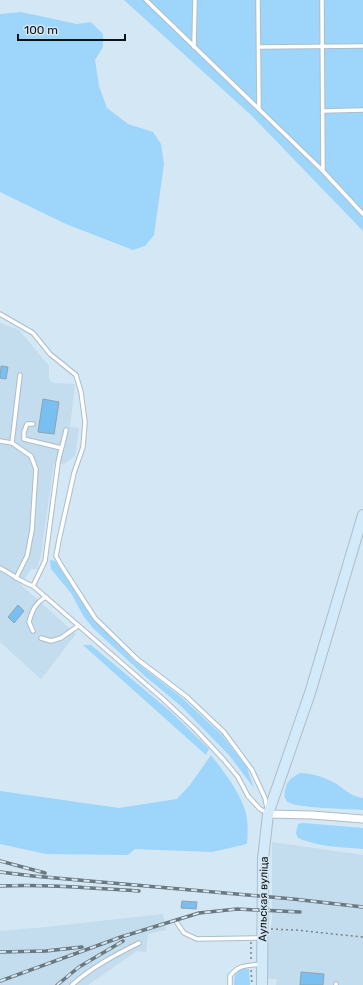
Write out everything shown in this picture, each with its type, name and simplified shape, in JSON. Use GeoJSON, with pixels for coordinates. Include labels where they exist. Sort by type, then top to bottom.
{"type":"FeatureCollection","features":[{"type":"Feature","properties":{"kind":"street","name":"Аульская вуліца"},"geometry":{"type":"LineString","coordinates":[[262,985],[263,859],[268,814],[310,693],[363,515]]}},
{"type":"Feature","properties":{"kind":"street"},"geometry":{"type":"LineString","coordinates":[[268,814],[312,815],[363,819]]}},
{"type":"Feature","properties":{"kind":"lane"},"geometry":{"type":"LineString","coordinates":[[146,0],[323,171],[363,214]]}},
{"type":"Feature","properties":{"kind":"lane"},"geometry":{"type":"LineString","coordinates":[[194,47],[195,0]]}},
{"type":"Feature","properties":{"kind":"lane"},"geometry":{"type":"LineString","coordinates":[[258,0],[259,109]]}},
{"type":"Feature","properties":{"kind":"lane"},"geometry":{"type":"LineString","coordinates":[[322,0],[323,171]]}},
{"type":"Feature","properties":{"kind":"lane"},"geometry":{"type":"LineString","coordinates":[[259,47],[363,46]]}},
{"type":"Feature","properties":{"kind":"lane"},"geometry":{"type":"LineString","coordinates":[[323,110],[363,110]]}},
{"type":"Feature","properties":{"kind":"lane"},"geometry":{"type":"LineString","coordinates":[[0,314],[33,333],[50,354],[76,375],[81,392],[85,422],[83,447],[74,473],[58,540],[56,556],[96,618],[137,659],[187,697],[224,732],[252,770],[265,798],[268,814]]}},
{"type":"Feature","properties":{"kind":"lane"},"geometry":{"type":"LineString","coordinates":[[12,443],[20,375]]}},
{"type":"Feature","properties":{"kind":"lane"},"geometry":{"type":"LineString","coordinates":[[33,424],[27,424],[24,432],[24,439],[61,448]]}},
{"type":"Feature","properties":{"kind":"lane"},"geometry":{"type":"LineString","coordinates":[[33,586],[45,561],[58,463],[66,430]]}},
{"type":"Feature","properties":{"kind":"lane"},"geometry":{"type":"LineString","coordinates":[[0,441],[12,443],[31,456],[36,469],[32,530],[27,556],[16,578]]}},
{"type":"Feature","properties":{"kind":"lane"},"geometry":{"type":"LineString","coordinates":[[0,569],[22,582],[33,586],[163,699],[195,729],[224,760],[238,777],[248,796],[260,809],[268,814]]}},
{"type":"Feature","properties":{"kind":"lane"},"geometry":{"type":"LineString","coordinates":[[33,631],[29,622],[32,610],[39,601],[46,597]]}},
{"type":"Feature","properties":{"kind":"lane"},"geometry":{"type":"LineString","coordinates":[[41,638],[51,641],[61,638],[78,626]]}},
{"type":"Feature","properties":{"kind":"lane"},"geometry":{"type":"LineString","coordinates":[[177,923],[184,933],[197,939],[250,938],[263,933]]}},
{"type":"Feature","properties":{"kind":"lane"},"geometry":{"type":"LineString","coordinates":[[72,985],[83,975],[110,957],[139,943]]}},
{"type":"Feature","properties":{"kind":"lane"},"geometry":{"type":"LineString","coordinates":[[230,985],[230,976],[237,968],[262,964]]}},
{"type":"Feature","properties":{"kind":"path"},"geometry":{"type":"LineString","coordinates":[[263,933],[295,930],[363,937]]}},
{"type":"Feature","properties":{"kind":"path"},"geometry":{"type":"LineString","coordinates":[[250,938],[252,985]]}},
{"type":"Feature","properties":{"kind":"shaded area"},"geometry":{"type":"Polygon","coordinates":[[[124,0],[363,0],[363,231],[251,115],[124,0]]]}},
{"type":"Feature","properties":{"kind":"shaded area"},"geometry":{"type":"Polygon","coordinates":[[[21,12],[77,24],[91,22],[103,34],[103,47],[95,60],[99,86],[107,108],[128,124],[153,132],[161,144],[164,164],[154,235],[145,246],[133,250],[66,224],[0,192],[0,14],[21,12]]]}},
{"type":"Feature","properties":{"kind":"shaded area"},"geometry":{"type":"Polygon","coordinates":[[[0,323],[19,330],[49,366],[49,379],[53,383],[75,384],[70,427],[79,428],[75,456],[64,464],[54,463],[41,555],[37,569],[31,569],[21,585],[76,634],[41,679],[0,642],[0,323]]]}},
{"type":"Feature","properties":{"kind":"shaded area"},"geometry":{"type":"Polygon","coordinates":[[[50,560],[55,561],[94,619],[111,634],[132,659],[182,698],[222,735],[247,768],[254,788],[229,755],[181,706],[145,676],[94,629],[84,617],[71,593],[51,569],[50,560]]]}},
{"type":"Feature","properties":{"kind":"shaded area"},"geometry":{"type":"Polygon","coordinates":[[[83,645],[91,645],[171,712],[209,749],[206,755],[83,645]]]}},
{"type":"Feature","properties":{"kind":"shaded area"},"geometry":{"type":"Polygon","coordinates":[[[211,755],[240,797],[246,813],[248,832],[247,844],[212,852],[135,849],[128,855],[46,854],[0,844],[0,791],[119,808],[177,799],[190,785],[211,755]]]}},
{"type":"Feature","properties":{"kind":"shaded area"},"geometry":{"type":"Polygon","coordinates":[[[300,773],[325,778],[337,784],[350,794],[363,798],[363,810],[301,806],[288,802],[284,795],[287,784],[292,778],[300,773]]]}},
{"type":"Feature","properties":{"kind":"shaded area"},"geometry":{"type":"Polygon","coordinates":[[[303,823],[363,828],[363,849],[322,845],[298,838],[296,833],[298,824],[303,823]]]}},
{"type":"Feature","properties":{"kind":"shaded area"},"geometry":{"type":"Polygon","coordinates":[[[272,842],[363,855],[363,985],[276,985],[277,979],[266,979],[267,951],[272,921],[272,842]]]}},
{"type":"Feature","properties":{"kind":"shaded area"},"geometry":{"type":"Polygon","coordinates":[[[163,914],[166,930],[148,934],[146,952],[137,951],[88,985],[0,985],[0,931],[163,914]]]}},
{"type":"Feature","properties":{"kind":"shaded area"},"geometry":{"type":"Polygon","coordinates":[[[243,969],[249,969],[250,985],[234,985],[236,975],[243,969]]]}},
{"type":"Feature","properties":{"kind":"building"},"geometry":{"type":"Polygon","coordinates":[[[1,366],[8,367],[6,379],[0,378],[1,366]]]}},
{"type":"Feature","properties":{"kind":"building"},"geometry":{"type":"Polygon","coordinates":[[[43,399],[59,402],[54,434],[38,432],[43,399]]]}},
{"type":"Feature","properties":{"kind":"building"},"geometry":{"type":"Polygon","coordinates":[[[18,605],[24,611],[14,623],[8,617],[18,605]]]}},
{"type":"Feature","properties":{"kind":"building"},"geometry":{"type":"Polygon","coordinates":[[[182,901],[197,902],[196,909],[181,908],[182,901]]]}},
{"type":"Feature","properties":{"kind":"building"},"geometry":{"type":"Polygon","coordinates":[[[301,972],[324,974],[323,985],[300,985],[301,972]]]}},
{"type":"Feature","properties":{"kind":"railway"},"geometry":{"type":"LineString","coordinates":[[0,861],[45,873]]}},
{"type":"Feature","properties":{"kind":"railway"},"geometry":{"type":"LineString","coordinates":[[0,872],[293,899],[363,907]]}},
{"type":"Feature","properties":{"kind":"railway"},"geometry":{"type":"LineString","coordinates":[[0,886],[52,886],[139,891]]}},
{"type":"Feature","properties":{"kind":"railway"},"geometry":{"type":"LineString","coordinates":[[0,981],[121,937],[199,913],[237,909],[300,912]]}},
{"type":"Feature","properties":{"kind":"railway"},"geometry":{"type":"LineString","coordinates":[[57,985],[79,967],[123,941]]}},
{"type":"Feature","properties":{"kind":"railway"},"geometry":{"type":"LineString","coordinates":[[0,952],[46,951],[82,947]]}}]}
